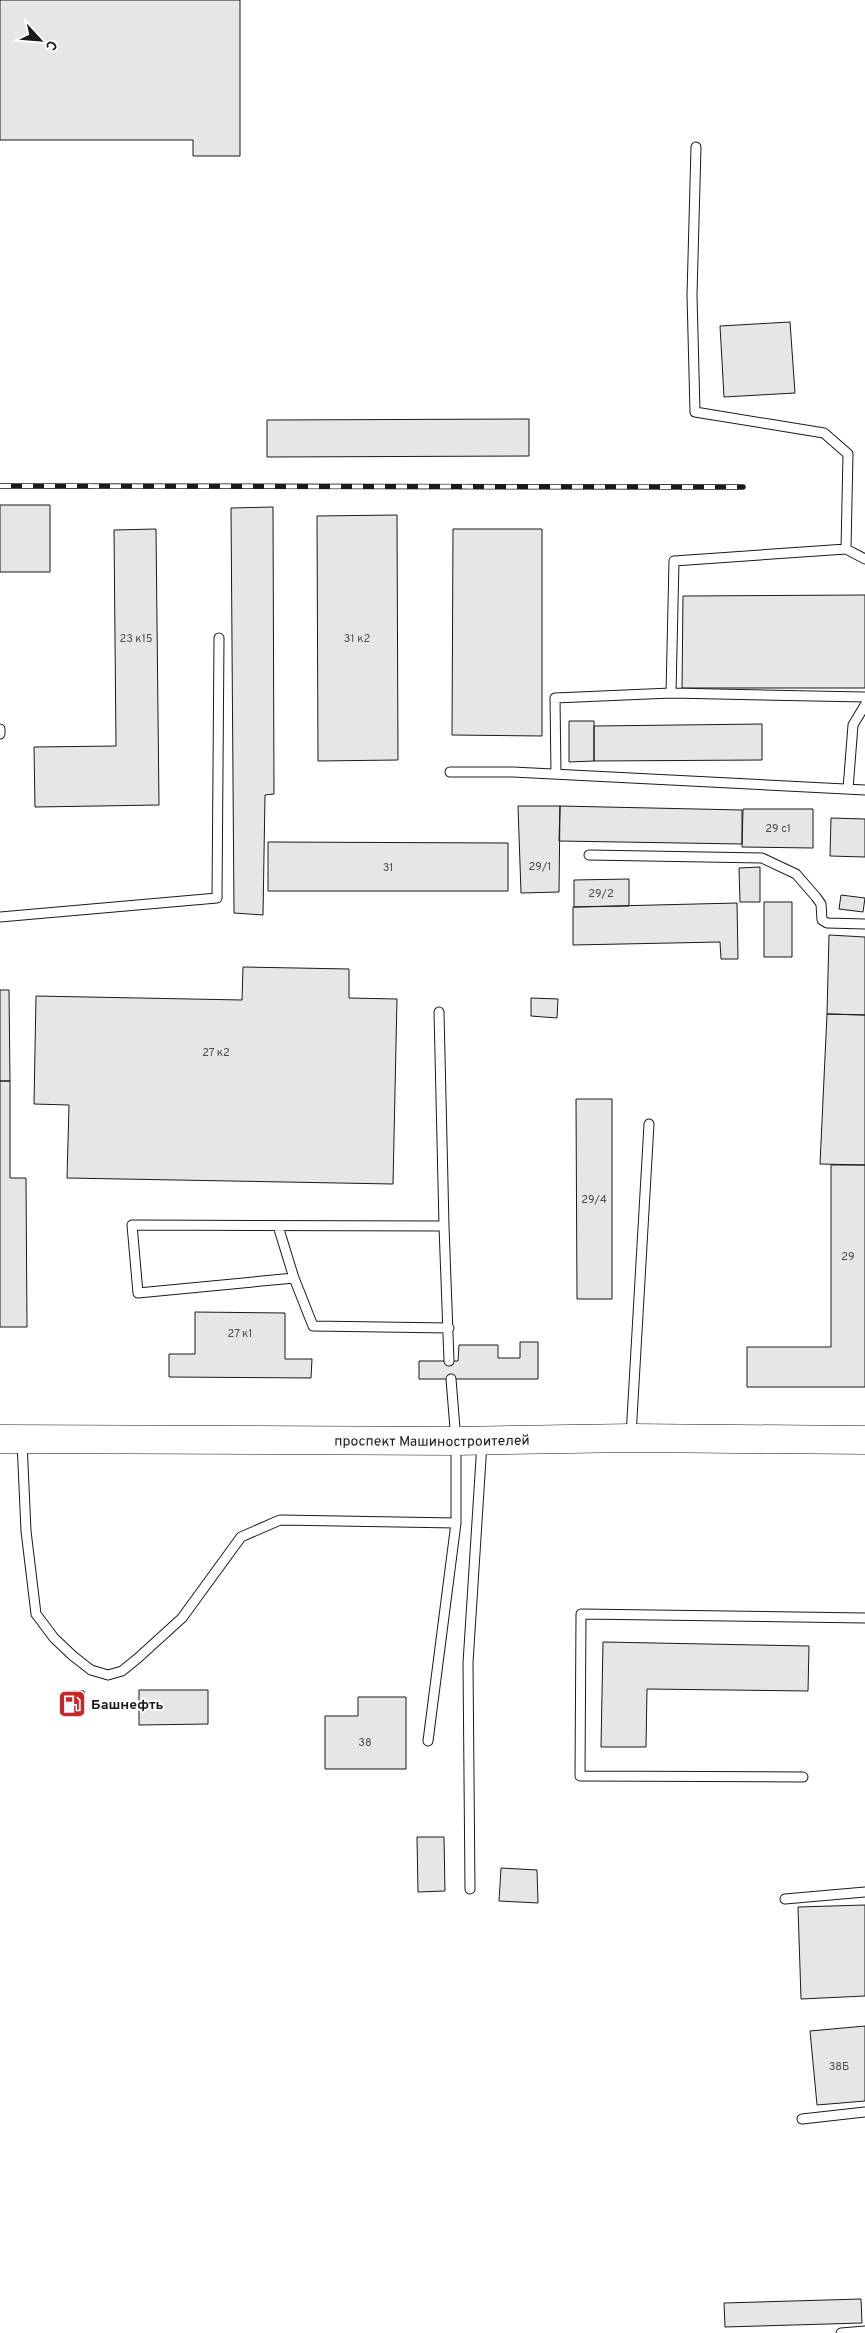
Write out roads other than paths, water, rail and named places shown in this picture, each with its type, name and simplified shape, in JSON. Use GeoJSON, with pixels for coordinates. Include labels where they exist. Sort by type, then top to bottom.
{"type":"FeatureCollection","features":[{"type":"Feature","properties":{"kind":"main road","name":"проспект Машиностроителей"},"geometry":{"type":"LineString","coordinates":[[11,1439],[470,1441],[631,1438],[865,1440]]}},
{"type":"Feature","properties":{"kind":"lane"},"geometry":{"type":"LineString","coordinates":[[696,147],[692,295],[695,412],[824,433],[848,454],[846,549]]}},
{"type":"Feature","properties":{"kind":"lane"},"geometry":{"type":"LineString","coordinates":[[671,693],[674,562],[846,549],[865,559]]}},
{"type":"Feature","properties":{"kind":"lane"},"geometry":{"type":"LineString","coordinates":[[0,916],[217,898],[219,638]]}},
{"type":"Feature","properties":{"kind":"lane"},"geometry":{"type":"LineString","coordinates":[[556,774],[555,698],[671,693],[865,697]]}},
{"type":"Feature","properties":{"kind":"lane"},"geometry":{"type":"LineString","coordinates":[[848,789],[853,725],[865,705]]}},
{"type":"Feature","properties":{"kind":"lane"},"geometry":{"type":"LineString","coordinates":[[0,729],[0,734]]}},
{"type":"Feature","properties":{"kind":"lane"},"geometry":{"type":"LineString","coordinates":[[450,772],[556,774],[865,790]]}},
{"type":"Feature","properties":{"kind":"lane"},"geometry":{"type":"LineString","coordinates":[[589,855],[762,858],[796,874],[821,904],[822,920],[865,924]]}},
{"type":"Feature","properties":{"kind":"lane"},"geometry":{"type":"LineString","coordinates":[[439,1012],[449,1361]]}},
{"type":"Feature","properties":{"kind":"lane"},"geometry":{"type":"LineString","coordinates":[[631,1438],[649,1124]]}},
{"type":"Feature","properties":{"kind":"lane"},"geometry":{"type":"LineString","coordinates":[[294,1278],[138,1293],[132,1224],[444,1226]]}},
{"type":"Feature","properties":{"kind":"lane"},"geometry":{"type":"LineString","coordinates":[[278,1226],[294,1278],[313,1326],[449,1328]]}},
{"type":"Feature","properties":{"kind":"lane"},"geometry":{"type":"LineString","coordinates":[[451,1379],[470,1441],[468,1663],[470,1889]]}},
{"type":"Feature","properties":{"kind":"lane"},"geometry":{"type":"LineString","coordinates":[[11,1439],[26,1531],[36,1614],[54,1638],[73,1656],[91,1670],[108,1676],[122,1671],[182,1618],[241,1537],[280,1520],[456,1523]]}},
{"type":"Feature","properties":{"kind":"lane"},"geometry":{"type":"LineString","coordinates":[[428,1741],[456,1523],[470,1441]]}},
{"type":"Feature","properties":{"kind":"lane"},"geometry":{"type":"LineString","coordinates":[[802,1777],[580,1776],[581,1614],[865,1618]]}},
{"type":"Feature","properties":{"kind":"lane"},"geometry":{"type":"LineString","coordinates":[[785,1899],[865,1892]]}},
{"type":"Feature","properties":{"kind":"lane"},"geometry":{"type":"LineString","coordinates":[[802,2119],[865,2112]]}},
{"type":"Feature","properties":{"kind":"lane"},"geometry":{"type":"LineString","coordinates":[[841,2333],[865,2331]]}},
{"type":"Feature","properties":{"kind":"railway"},"geometry":{"type":"LineString","coordinates":[[0,486],[743,487]]}},
{"type":"Feature","properties":{"kind":"place","name":"Башнефть"},"geometry":{"type":"Point","coordinates":[72,1704]}}]}
